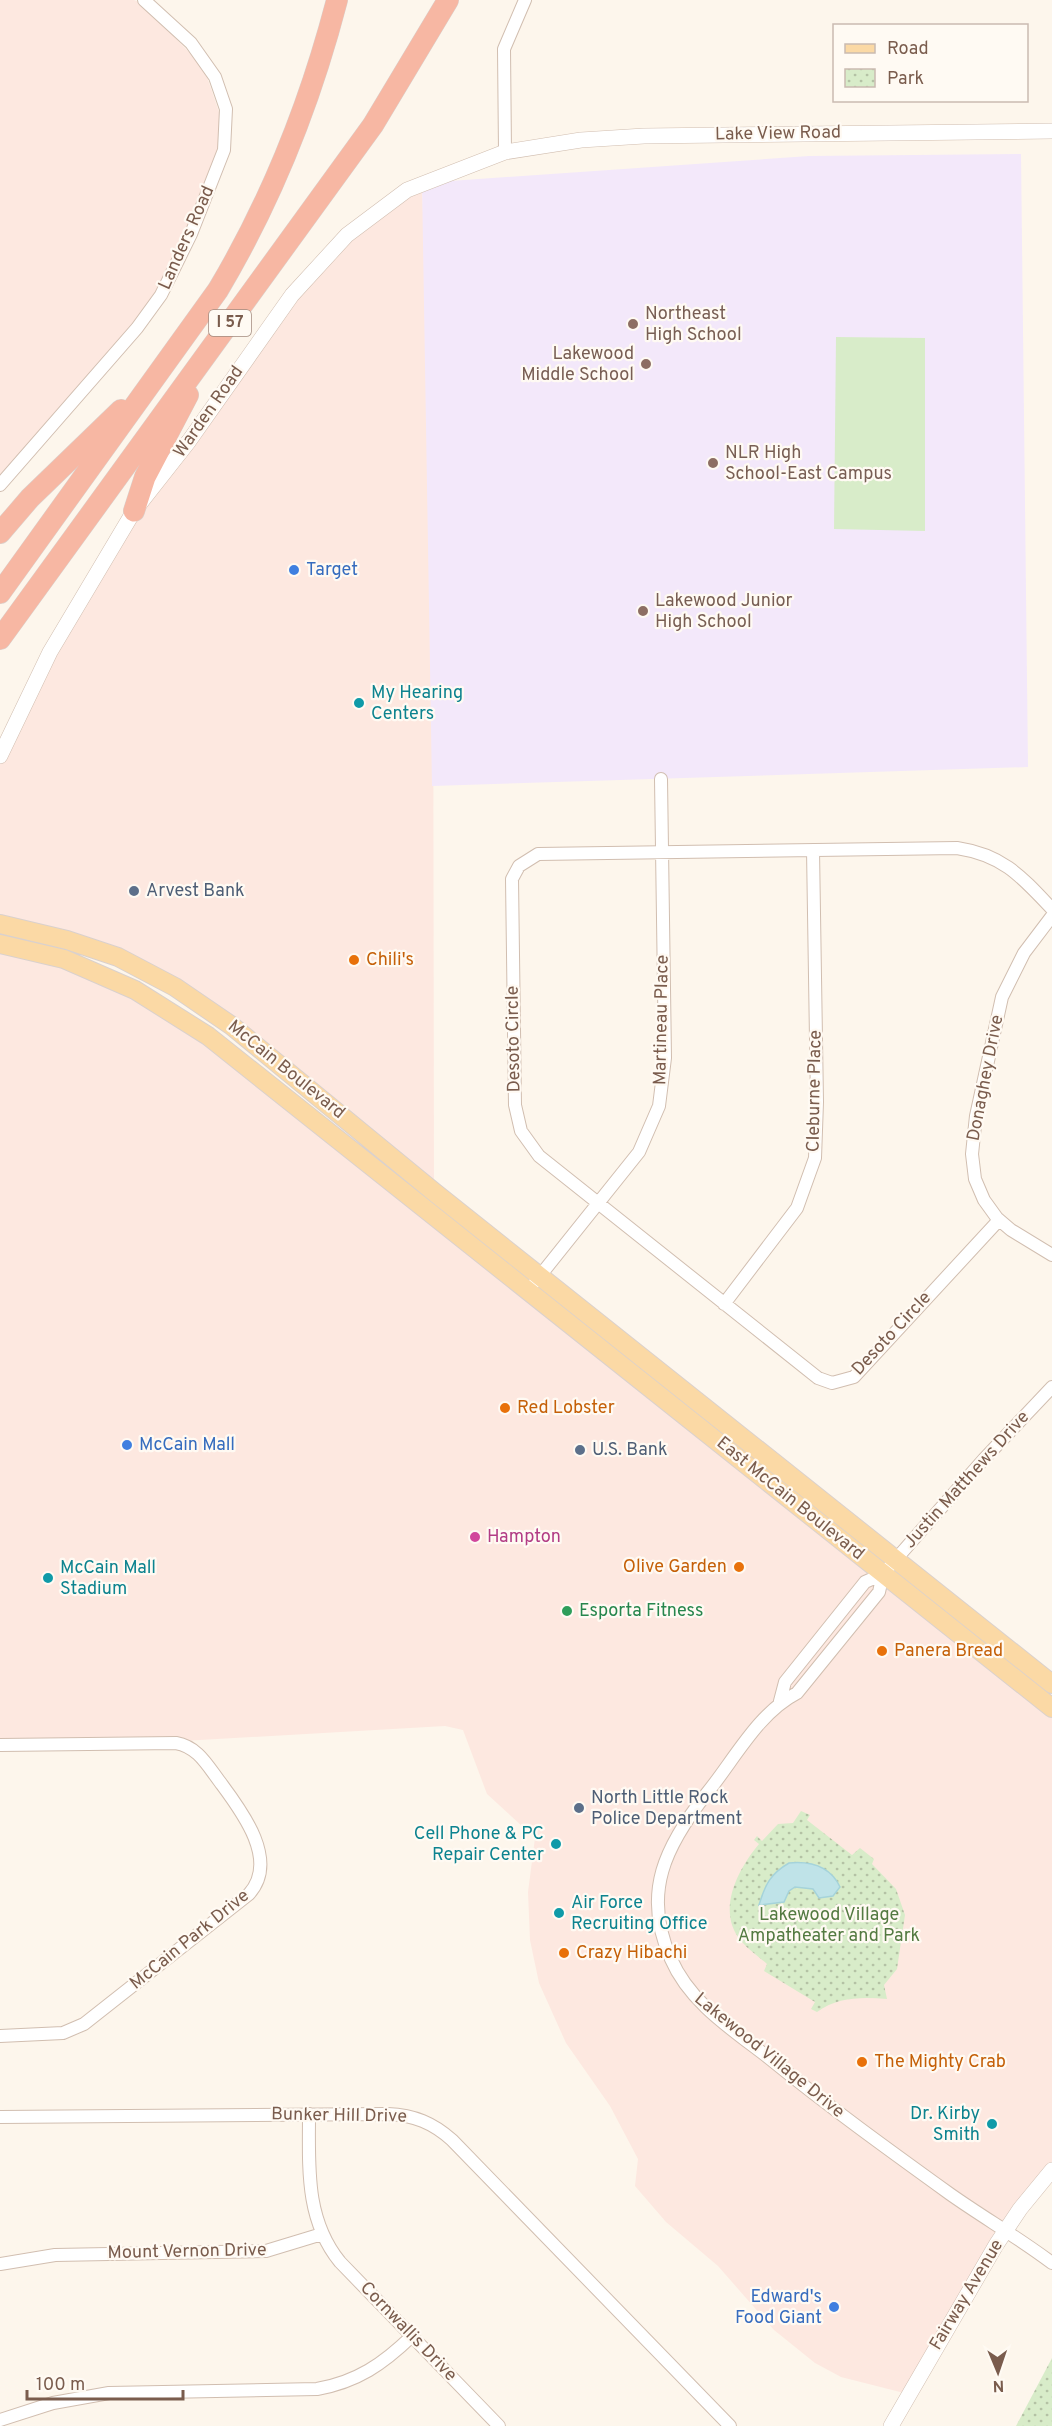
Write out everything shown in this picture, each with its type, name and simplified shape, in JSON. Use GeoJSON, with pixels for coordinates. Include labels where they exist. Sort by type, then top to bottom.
{"type":"FeatureCollection","features":[{"type":"Feature","properties":{"kind":"highway","name":"I 57"},"geometry":{"type":"LineString","coordinates":[[0,593],[218,290],[245,245],[305,102],[324,51],[337,0]]}},
{"type":"Feature","properties":{"kind":"highway","name":"I 57"},"geometry":{"type":"LineString","coordinates":[[0,639],[373,125],[448,0]]}},
{"type":"Feature","properties":{"kind":"highway"},"geometry":{"type":"LineString","coordinates":[[134,511],[145,477],[220,335]]}},
{"type":"Feature","properties":{"kind":"highway"},"geometry":{"type":"LineString","coordinates":[[0,533],[30,498],[156,376]]}},
{"type":"Feature","properties":{"kind":"main road","name":"McCain Boulevard"},"geometry":{"type":"LineString","coordinates":[[0,924],[67,940],[109,954],[139,967],[199,1002],[540,1275]]}},
{"type":"Feature","properties":{"kind":"main road","name":"McCain Boulevard"},"geometry":{"type":"LineString","coordinates":[[0,944],[64,959],[135,990],[183,1019],[208,1036],[528,1290]]}},
{"type":"Feature","properties":{"kind":"main road","name":"East McCain Boulevard"},"geometry":{"type":"LineString","coordinates":[[540,1275],[890,1567],[1049,1707]]}},
{"type":"Feature","properties":{"kind":"main road","name":"East McCain Boulevard"},"geometry":{"type":"LineString","coordinates":[[528,1290],[890,1567],[1052,1684]]}},
{"type":"Feature","properties":{"kind":"street","name":"Landers Road"},"geometry":{"type":"LineString","coordinates":[[0,485],[137,328],[161,295],[191,234],[224,150],[226,110],[215,77],[190,43],[144,0]]}},
{"type":"Feature","properties":{"kind":"street"},"geometry":{"type":"LineString","coordinates":[[505,152],[504,49],[525,0]]}},
{"type":"Feature","properties":{"kind":"street","name":"Lake View Road"},"geometry":{"type":"LineString","coordinates":[[505,152],[581,140],[644,136],[1052,131]]}},
{"type":"Feature","properties":{"kind":"street","name":"Warden Road"},"geometry":{"type":"LineString","coordinates":[[0,756],[50,652],[134,511],[189,441],[292,295],[346,235],[407,190],[505,152]]}},
{"type":"Feature","properties":{"kind":"street","name":"Martineau Place"},"geometry":{"type":"LineString","coordinates":[[528,1290],[639,1152],[653,1125],[663,1087],[661,779]]}},
{"type":"Feature","properties":{"kind":"street","name":"Cleburne Place"},"geometry":{"type":"LineString","coordinates":[[724,1304],[797,1208],[815,1158],[817,1102],[813,850]]}},
{"type":"Feature","properties":{"kind":"street","name":"Desoto Circle"},"geometry":{"type":"LineString","coordinates":[[999,1220],[854,1377],[832,1383],[818,1378],[539,1156],[520,1131],[517,1122],[512,879],[519,866],[538,854],[969,850],[1005,863],[1052,909]]}},
{"type":"Feature","properties":{"kind":"street","name":"Donaghey Drive"},"geometry":{"type":"LineString","coordinates":[[1052,916],[1024,952],[1002,997],[976,1116],[972,1154],[975,1179],[984,1200],[999,1220],[1052,1255]]}},
{"type":"Feature","properties":{"kind":"street","name":"Justin Matthews Drive"},"geometry":{"type":"LineString","coordinates":[[890,1567],[984,1459],[1052,1387]]}},
{"type":"Feature","properties":{"kind":"street","name":"Lakewood Village Drive"},"geometry":{"type":"LineString","coordinates":[[890,1567],[879,1592],[797,1693],[780,1701],[687,1818],[670,1844],[661,1871],[658,1907],[663,1938],[671,1961],[695,1996],[731,2029],[867,2135],[1052,2263]]}},
{"type":"Feature","properties":{"kind":"street","name":"McCain Park Drive"},"geometry":{"type":"LineString","coordinates":[[0,1745],[184,1744],[199,1754],[246,1817],[253,1832],[258,1854],[257,1883],[249,1894],[84,2024],[63,2033],[0,2036]]}},
{"type":"Feature","properties":{"kind":"street"},"geometry":{"type":"LineString","coordinates":[[309,2114],[311,2200],[322,2234]]}},
{"type":"Feature","properties":{"kind":"street","name":"Bunker Hill Drive"},"geometry":{"type":"LineString","coordinates":[[0,2117],[309,2114],[404,2115],[426,2121],[442,2131],[730,2426]]}},
{"type":"Feature","properties":{"kind":"street","name":"Fairway Avenue"},"geometry":{"type":"LineString","coordinates":[[891,2426],[1006,2231],[1052,2170]]}},
{"type":"Feature","properties":{"kind":"street","name":"Mount Vernon Drive"},"geometry":{"type":"LineString","coordinates":[[0,2264],[29,2258],[78,2254],[266,2251],[322,2234]]}},
{"type":"Feature","properties":{"kind":"street","name":"Cornwallis Drive"},"geometry":{"type":"LineString","coordinates":[[322,2234],[340,2262],[499,2426]]}},
{"type":"Feature","properties":{"kind":"street"},"geometry":{"type":"LineString","coordinates":[[0,2420],[53,2403],[109,2393],[317,2389],[337,2385],[372,2371],[412,2336]]}},
{"type":"Feature","properties":{"kind":"shaded area"},"geometry":{"type":"Polygon","coordinates":[[[0,0],[134,0],[143,4],[204,68],[219,112],[220,142],[210,174],[166,283],[137,322],[0,477],[0,0]]]}},
{"type":"Feature","properties":{"kind":"shaded area"},"geometry":{"type":"Polygon","coordinates":[[[1021,154],[1028,767],[432,786],[422,183],[809,156],[1021,154]]]}},
{"type":"Feature","properties":{"kind":"shaded area"},"geometry":{"type":"Polygon","coordinates":[[[422,183],[433,543],[434,1192],[199,1002],[118,957],[0,927],[0,757],[65,626],[159,481],[347,235],[422,183]]]}},
{"type":"Feature","properties":{"kind":"shaded area","name":"McCain Mall"},"geometry":{"type":"Polygon","coordinates":[[[0,944],[135,990],[1052,1708],[1052,2170],[908,2394],[841,2377],[815,2363],[774,2330],[718,2266],[666,2222],[635,2186],[638,2159],[610,2106],[566,2043],[539,1983],[530,1940],[528,1892],[535,1838],[487,1794],[463,1730],[445,1726],[148,1743],[0,1745],[0,944]]]}},
{"type":"Feature","properties":{"kind":"green space"},"geometry":{"type":"Polygon","coordinates":[[[836,337],[925,338],[925,531],[834,529],[836,337]]]}},
{"type":"Feature","properties":{"kind":"green space","name":"Lakewood Village Ampatheater and Park"},"geometry":{"type":"Polygon","coordinates":[[[801,1811],[810,1815],[807,1820],[852,1855],[860,1848],[874,1859],[872,1864],[896,1889],[905,1915],[897,1969],[884,1985],[887,1999],[850,1999],[833,2003],[817,2012],[811,2009],[815,2002],[764,1971],[767,1964],[742,1942],[734,1930],[730,1918],[732,1891],[737,1878],[759,1844],[754,1840],[757,1836],[762,1841],[778,1824],[793,1823],[801,1811]]]}},
{"type":"Feature","properties":{"kind":"green space"},"geometry":{"type":"Polygon","coordinates":[[[1052,2358],[1052,2426],[1016,2426],[1052,2358]]]}},
{"type":"Feature","properties":{"kind":"water"},"geometry":{"type":"Polygon","coordinates":[[[789,1863],[819,1866],[831,1874],[840,1887],[833,1896],[819,1898],[813,1889],[795,1887],[789,1891],[784,1902],[759,1905],[769,1881],[777,1871],[789,1863]]]}},
{"type":"Feature","properties":{"kind":"place","name":"Northeast High School"},"geometry":{"type":"Point","coordinates":[633,324]}},
{"type":"Feature","properties":{"kind":"place","name":"Lakewood Middle School"},"geometry":{"type":"Point","coordinates":[646,364]}},
{"type":"Feature","properties":{"kind":"place","name":"NLR High School-East Campus"},"geometry":{"type":"Point","coordinates":[713,463]}},
{"type":"Feature","properties":{"kind":"place","name":"Target"},"geometry":{"type":"Point","coordinates":[294,570]}},
{"type":"Feature","properties":{"kind":"place","name":"Lakewood Junior High School"},"geometry":{"type":"Point","coordinates":[643,611]}},
{"type":"Feature","properties":{"kind":"place","name":"My Hearing Centers"},"geometry":{"type":"Point","coordinates":[359,703]}},
{"type":"Feature","properties":{"kind":"place","name":"Arvest Bank"},"geometry":{"type":"Point","coordinates":[134,891]}},
{"type":"Feature","properties":{"kind":"place","name":"Chili's"},"geometry":{"type":"Point","coordinates":[354,960]}},
{"type":"Feature","properties":{"kind":"place","name":"Red Lobster"},"geometry":{"type":"Point","coordinates":[505,1408]}},
{"type":"Feature","properties":{"kind":"place","name":"McCain Mall"},"geometry":{"type":"Point","coordinates":[127,1445]}},
{"type":"Feature","properties":{"kind":"place","name":"U.S. Bank"},"geometry":{"type":"Point","coordinates":[580,1450]}},
{"type":"Feature","properties":{"kind":"place","name":"Hampton"},"geometry":{"type":"Point","coordinates":[475,1537]}},
{"type":"Feature","properties":{"kind":"place","name":"Olive Garden"},"geometry":{"type":"Point","coordinates":[739,1567]}},
{"type":"Feature","properties":{"kind":"place","name":"McCain Mall Stadium"},"geometry":{"type":"Point","coordinates":[48,1578]}},
{"type":"Feature","properties":{"kind":"place","name":"Esporta Fitness"},"geometry":{"type":"Point","coordinates":[567,1611]}},
{"type":"Feature","properties":{"kind":"place","name":"Panera Bread"},"geometry":{"type":"Point","coordinates":[882,1651]}},
{"type":"Feature","properties":{"kind":"place","name":"North Little Rock Police Department"},"geometry":{"type":"Point","coordinates":[579,1808]}},
{"type":"Feature","properties":{"kind":"place","name":"Cell Phone & PC Repair Center"},"geometry":{"type":"Point","coordinates":[556,1844]}},
{"type":"Feature","properties":{"kind":"place","name":"Air Force Recruiting Office"},"geometry":{"type":"Point","coordinates":[559,1913]}},
{"type":"Feature","properties":{"kind":"place","name":"Crazy Hibachi"},"geometry":{"type":"Point","coordinates":[564,1953]}},
{"type":"Feature","properties":{"kind":"place","name":"The Mighty Crab"},"geometry":{"type":"Point","coordinates":[862,2062]}},
{"type":"Feature","properties":{"kind":"place","name":"Dr. Kirby Smith"},"geometry":{"type":"Point","coordinates":[992,2124]}},
{"type":"Feature","properties":{"kind":"place","name":"Edward's Food Giant"},"geometry":{"type":"Point","coordinates":[834,2307]}}]}
